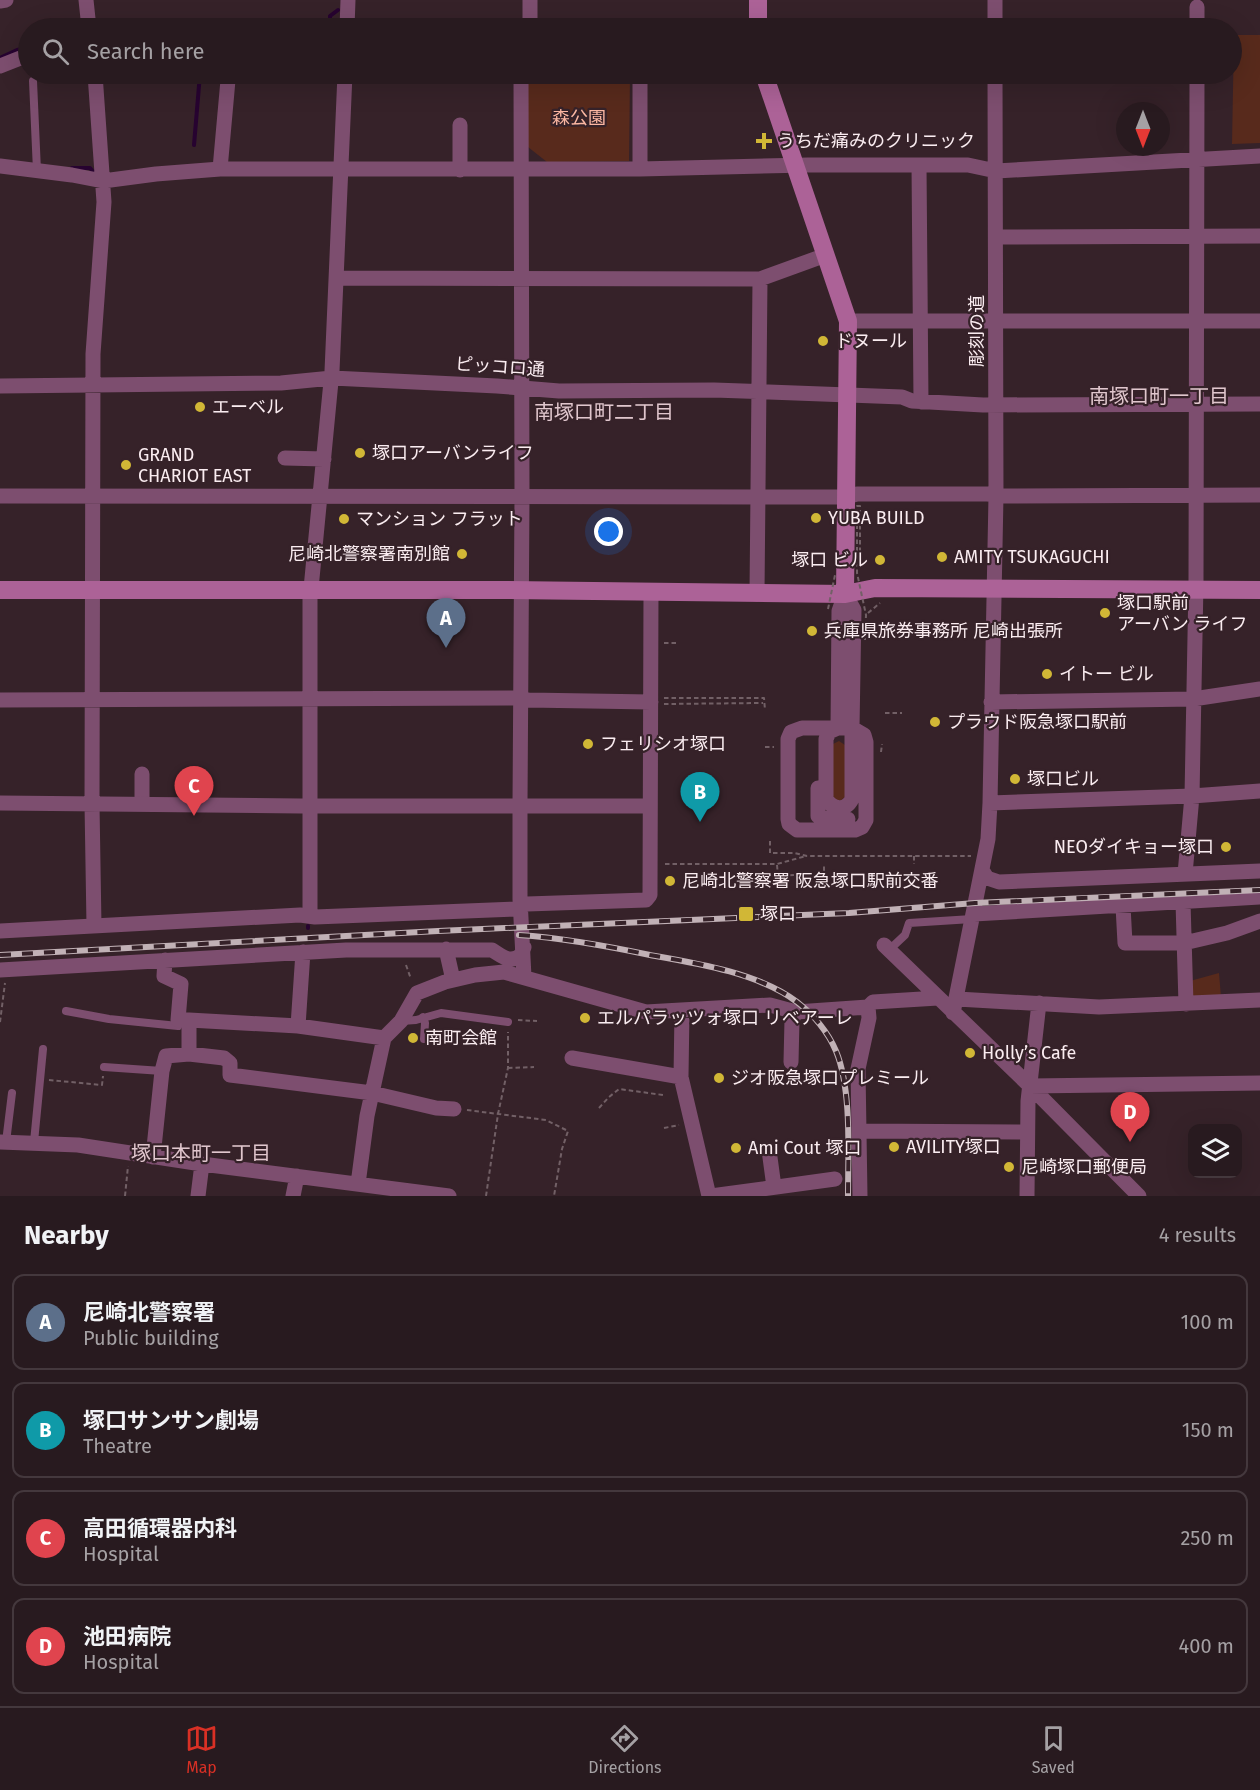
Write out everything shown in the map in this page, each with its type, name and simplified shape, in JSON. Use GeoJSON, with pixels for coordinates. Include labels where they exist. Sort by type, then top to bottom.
{"type":"FeatureCollection","features":[{"type":"Feature","properties":{"kind":"street"},"geometry":{"type":"LineString","coordinates":[[0,1],[6,0]]}},
{"type":"Feature","properties":{"kind":"street"},"geometry":{"type":"LineString","coordinates":[[87,0],[88,18]]}},
{"type":"Feature","properties":{"kind":"street"},"geometry":{"type":"LineString","coordinates":[[347,18],[348,0]]}},
{"type":"Feature","properties":{"kind":"street"},"geometry":{"type":"LineString","coordinates":[[530,0],[530,18]]}},
{"type":"Feature","properties":{"kind":"street"},"geometry":{"type":"LineString","coordinates":[[758,0],[758,18]]}},
{"type":"Feature","properties":{"kind":"street"},"geometry":{"type":"LineString","coordinates":[[995,0],[995,18]]}},
{"type":"Feature","properties":{"kind":"street"},"geometry":{"type":"LineString","coordinates":[[1197,18],[1198,3]]}},
{"type":"Feature","properties":{"kind":"street"},"geometry":{"type":"LineString","coordinates":[[0,66],[18,59]]}},
{"type":"Feature","properties":{"kind":"street"},"geometry":{"type":"LineString","coordinates":[[94,926],[93,354],[100,277],[103,182],[97,84]]}},
{"type":"Feature","properties":{"kind":"street"},"geometry":{"type":"LineString","coordinates":[[220,169],[228,84]]}},
{"type":"Feature","properties":{"kind":"street"},"geometry":{"type":"LineString","coordinates":[[305,915],[310,589],[321,497],[319,459],[325,379],[337,278],[334,170],[344,84]]}},
{"type":"Feature","properties":{"kind":"street"},"geometry":{"type":"LineString","coordinates":[[520,84],[522,497],[520,804],[524,977]]}},
{"type":"Feature","properties":{"kind":"street"},"geometry":{"type":"LineString","coordinates":[[640,84],[640,169]]}},
{"type":"Feature","properties":{"kind":"street"},"geometry":{"type":"LineString","coordinates":[[767,84],[848,321],[845,594],[854,610],[845,728]]}},
{"type":"Feature","properties":{"kind":"street","name":"彫刻の道"},"geometry":{"type":"LineString","coordinates":[[955,1006],[988,839],[990,803],[996,496],[995,84]]}},
{"type":"Feature","properties":{"kind":"street"},"geometry":{"type":"LineString","coordinates":[[1185,874],[1192,796],[1196,589],[1197,84]]}},
{"type":"Feature","properties":{"kind":"street"},"geometry":{"type":"LineString","coordinates":[[460,125],[460,170]]}},
{"type":"Feature","properties":{"kind":"street"},"geometry":{"type":"LineString","coordinates":[[0,166],[37,167],[103,182],[156,174],[220,169],[521,170],[968,165],[996,171],[1260,156]]}},
{"type":"Feature","properties":{"kind":"street"},"geometry":{"type":"LineString","coordinates":[[919,165],[921,402]]}},
{"type":"Feature","properties":{"kind":"street"},"geometry":{"type":"LineString","coordinates":[[997,237],[1260,236]]}},
{"type":"Feature","properties":{"kind":"street"},"geometry":{"type":"LineString","coordinates":[[337,278],[760,279],[826,255]]}},
{"type":"Feature","properties":{"kind":"street"},"geometry":{"type":"LineString","coordinates":[[757,594],[760,279]]}},
{"type":"Feature","properties":{"kind":"street"},"geometry":{"type":"LineString","coordinates":[[848,321],[1260,321]]}},
{"type":"Feature","properties":{"kind":"street","name":"ピッコロ通"},"geometry":{"type":"LineString","coordinates":[[0,386],[281,383],[325,379],[559,391],[684,390],[902,397],[921,402],[996,405],[1260,404]]}},
{"type":"Feature","properties":{"kind":"street"},"geometry":{"type":"LineString","coordinates":[[285,458],[319,459]]}},
{"type":"Feature","properties":{"kind":"street"},"geometry":{"type":"LineString","coordinates":[[0,496],[1260,495]]}},
{"type":"Feature","properties":{"kind":"street"},"geometry":{"type":"LineString","coordinates":[[0,590],[310,589],[845,594],[876,588],[1260,590]]}},
{"type":"Feature","properties":{"kind":"street"},"geometry":{"type":"LineString","coordinates":[[0,931],[305,915],[515,909],[521,905],[646,900],[650,895],[650,806],[660,701],[651,592]]}},
{"type":"Feature","properties":{"kind":"street"},"geometry":{"type":"LineString","coordinates":[[991,702],[1193,699],[1260,689]]}},
{"type":"Feature","properties":{"kind":"street"},"geometry":{"type":"LineString","coordinates":[[0,700],[307,701],[520,698],[528,700],[660,701]]}},
{"type":"Feature","properties":{"kind":"street"},"geometry":{"type":"LineString","coordinates":[[801,728],[845,728],[861,732],[866,739],[866,820],[862,827],[855,830],[797,830],[789,824],[788,819],[789,735],[801,728]]}},
{"type":"Feature","properties":{"kind":"street"},"geometry":{"type":"LineString","coordinates":[[817,746],[818,816],[848,819]]}},
{"type":"Feature","properties":{"kind":"street"},"geometry":{"type":"LineString","coordinates":[[142,774],[142,804]]}},
{"type":"Feature","properties":{"kind":"street"},"geometry":{"type":"LineString","coordinates":[[990,803],[1192,796],[1260,791]]}},
{"type":"Feature","properties":{"kind":"street"},"geometry":{"type":"LineString","coordinates":[[0,802],[306,806],[520,804],[650,806]]}},
{"type":"Feature","properties":{"kind":"street"},"geometry":{"type":"LineString","coordinates":[[983,863],[987,878],[999,882],[1260,871]]}},
{"type":"Feature","properties":{"kind":"street"},"geometry":{"type":"LineString","coordinates":[[974,916],[1260,897]]}},
{"type":"Feature","properties":{"kind":"street"},"geometry":{"type":"LineString","coordinates":[[1183,902],[1186,1004]]}},
{"type":"Feature","properties":{"kind":"street"},"geometry":{"type":"LineString","coordinates":[[1123,906],[1125,943],[1184,943],[1227,933],[1260,921]]}},
{"type":"Feature","properties":{"kind":"street"},"geometry":{"type":"LineString","coordinates":[[3,974],[165,960],[303,952],[492,950],[512,960],[519,957],[524,947]]}},
{"type":"Feature","properties":{"kind":"street"},"geometry":{"type":"LineString","coordinates":[[887,948],[938,998],[955,1006],[1139,1196]]}},
{"type":"Feature","properties":{"kind":"street"},"geometry":{"type":"LineString","coordinates":[[446,949],[453,980]]}},
{"type":"Feature","properties":{"kind":"street"},"geometry":{"type":"LineString","coordinates":[[491,972],[497,963],[492,950]]}},
{"type":"Feature","properties":{"kind":"street"},"geometry":{"type":"LineString","coordinates":[[298,1026],[303,952]]}},
{"type":"Feature","properties":{"kind":"street"},"geometry":{"type":"LineString","coordinates":[[165,960],[164,976],[181,984],[178,1020],[184,1023],[298,1026],[384,1038]]}},
{"type":"Feature","properties":{"kind":"street"},"geometry":{"type":"LineString","coordinates":[[358,1184],[372,1093],[384,1038],[401,1021],[417,993],[453,980],[491,972],[511,972],[646,1012],[770,1005],[796,1012],[868,1007],[873,1002],[938,998]]}},
{"type":"Feature","properties":{"kind":"street"},"geometry":{"type":"LineString","coordinates":[[955,1006],[1039,1003],[1099,1007],[1260,1000]]}},
{"type":"Feature","properties":{"kind":"street"},"geometry":{"type":"LineString","coordinates":[[1027,1196],[1027,1132],[1039,1003]]}},
{"type":"Feature","properties":{"kind":"street"},"geometry":{"type":"LineString","coordinates":[[860,1196],[858,1069],[869,1018],[868,1007]]}},
{"type":"Feature","properties":{"kind":"street"},"geometry":{"type":"LineString","coordinates":[[682,1011],[681,1077],[710,1196],[774,1187],[801,1190],[835,1179]]}},
{"type":"Feature","properties":{"kind":"street"},"geometry":{"type":"LineString","coordinates":[[791,1062],[792,1020],[796,1012]]}},
{"type":"Feature","properties":{"kind":"street"},"geometry":{"type":"LineString","coordinates":[[184,1023],[189,1054]]}},
{"type":"Feature","properties":{"kind":"street"},"geometry":{"type":"LineString","coordinates":[[153,1157],[162,1071],[166,1056],[189,1054],[224,1058],[230,1063],[230,1075],[372,1093],[436,1108],[454,1109]]}},
{"type":"Feature","properties":{"kind":"street"},"geometry":{"type":"LineString","coordinates":[[572,1058],[681,1077]]}},
{"type":"Feature","properties":{"kind":"street"},"geometry":{"type":"LineString","coordinates":[[1030,1086],[1260,1083]]}},
{"type":"Feature","properties":{"kind":"street"},"geometry":{"type":"LineString","coordinates":[[859,1131],[1027,1132]]}},
{"type":"Feature","properties":{"kind":"street"},"geometry":{"type":"LineString","coordinates":[[3,1142],[78,1145],[358,1184],[392,1192],[449,1196]]}},
{"type":"Feature","properties":{"kind":"street"},"geometry":{"type":"LineString","coordinates":[[769,1150],[774,1187]]}},
{"type":"Feature","properties":{"kind":"street"},"geometry":{"type":"LineString","coordinates":[[198,1196],[202,1164]]}},
{"type":"Feature","properties":{"kind":"street"},"geometry":{"type":"LineString","coordinates":[[293,1196],[297,1176]]}},
{"type":"Feature","properties":{"kind":"lane"},"geometry":{"type":"LineString","coordinates":[[33,84],[37,167]]}},
{"type":"Feature","properties":{"kind":"lane"},"geometry":{"type":"LineString","coordinates":[[887,948],[905,935],[909,923],[974,916]]}},
{"type":"Feature","properties":{"kind":"lane"},"geometry":{"type":"LineString","coordinates":[[66,1011],[109,1019],[184,1023]]}},
{"type":"Feature","properties":{"kind":"lane"},"geometry":{"type":"LineString","coordinates":[[401,1021],[441,1013],[456,1013],[508,1022]]}},
{"type":"Feature","properties":{"kind":"lane"},"geometry":{"type":"LineString","coordinates":[[423,1017],[424,1039]]}},
{"type":"Feature","properties":{"kind":"lane"},"geometry":{"type":"LineString","coordinates":[[34,1142],[43,1049]]}},
{"type":"Feature","properties":{"kind":"lane"},"geometry":{"type":"LineString","coordinates":[[104,1067],[162,1071]]}},
{"type":"Feature","properties":{"kind":"lane"},"geometry":{"type":"LineString","coordinates":[[3,1142],[12,1093]]}},
{"type":"Feature","properties":{"kind":"path"},"geometry":{"type":"LineString","coordinates":[[862,565],[860,565],[860,507],[856,506],[857,573],[866,615],[865,640]]}},
{"type":"Feature","properties":{"kind":"path"},"geometry":{"type":"LineString","coordinates":[[828,609],[835,575]]}},
{"type":"Feature","properties":{"kind":"path"},"geometry":{"type":"LineString","coordinates":[[866,615],[880,603]]}},
{"type":"Feature","properties":{"kind":"path"},"geometry":{"type":"LineString","coordinates":[[664,643],[677,643]]}},
{"type":"Feature","properties":{"kind":"path"},"geometry":{"type":"LineString","coordinates":[[660,701],[764,698],[765,710]]}},
{"type":"Feature","properties":{"kind":"path"},"geometry":{"type":"LineString","coordinates":[[677,704],[683,703],[690,703],[691,700],[688,699],[679,699],[677,702],[679,704],[693,704]]}},
{"type":"Feature","properties":{"kind":"path"},"geometry":{"type":"LineString","coordinates":[[660,701],[677,704],[764,703]]}},
{"type":"Feature","properties":{"kind":"path"},"geometry":{"type":"LineString","coordinates":[[885,713],[902,713]]}},
{"type":"Feature","properties":{"kind":"path"},"geometry":{"type":"LineString","coordinates":[[765,747],[774,747],[774,739]]}},
{"type":"Feature","properties":{"kind":"path"},"geometry":{"type":"LineString","coordinates":[[770,841],[770,853],[794,853],[807,856],[914,856],[983,863]]}},
{"type":"Feature","properties":{"kind":"path"},"geometry":{"type":"LineString","coordinates":[[660,864],[777,864],[807,856]]}},
{"type":"Feature","properties":{"kind":"path"},"geometry":{"type":"LineString","coordinates":[[914,856],[914,864]]}},
{"type":"Feature","properties":{"kind":"path"},"geometry":{"type":"LineString","coordinates":[[777,864],[778,876],[795,875]]}},
{"type":"Feature","properties":{"kind":"path"},"geometry":{"type":"LineString","coordinates":[[824,866],[824,871]]}},
{"type":"Feature","properties":{"kind":"path"},"geometry":{"type":"LineString","coordinates":[[403,959],[417,993]]}},
{"type":"Feature","properties":{"kind":"path"},"geometry":{"type":"LineString","coordinates":[[0,1022],[3,974]]}},
{"type":"Feature","properties":{"kind":"path"},"geometry":{"type":"LineString","coordinates":[[486,1196],[498,1114],[508,1068],[508,1022],[537,1021]]}},
{"type":"Feature","properties":{"kind":"path"},"geometry":{"type":"LineString","coordinates":[[41,1079],[102,1085],[104,1067]]}},
{"type":"Feature","properties":{"kind":"path"},"geometry":{"type":"LineString","coordinates":[[508,1068],[534,1067]]}},
{"type":"Feature","properties":{"kind":"path"},"geometry":{"type":"LineString","coordinates":[[599,1108],[619,1089],[663,1095]]}},
{"type":"Feature","properties":{"kind":"path"},"geometry":{"type":"LineString","coordinates":[[454,1109],[546,1120],[568,1131],[562,1149],[554,1196]]}},
{"type":"Feature","properties":{"kind":"path"},"geometry":{"type":"LineString","coordinates":[[125,1196],[130,1153]]}},
{"type":"Feature","properties":{"kind":"green space"},"geometry":{"type":"Polygon","coordinates":[[[1242,35],[1260,35],[1260,143],[1232,144],[1233,84],[1242,84],[1242,35]]]}},
{"type":"Feature","properties":{"kind":"green space","name":"森公園"},"geometry":{"type":"Polygon","coordinates":[[[528,84],[630,84],[629,161],[547,162],[528,147],[528,84]]]}},
{"type":"Feature","properties":{"kind":"green space"},"geometry":{"type":"Polygon","coordinates":[[[839,741],[845,745],[845,797],[836,800],[832,795],[833,744],[839,741]]]}},
{"type":"Feature","properties":{"kind":"green space"},"geometry":{"type":"Polygon","coordinates":[[[1219,973],[1221,997],[1190,999],[1190,981],[1219,973]]]}},
{"type":"Feature","properties":{"kind":"waterway"},"geometry":{"type":"LineString","coordinates":[[330,18],[338,10]]}},
{"type":"Feature","properties":{"kind":"waterway"},"geometry":{"type":"LineString","coordinates":[[0,58],[18,50]]}},
{"type":"Feature","properties":{"kind":"waterway"},"geometry":{"type":"LineString","coordinates":[[194,145],[199,84]]}},
{"type":"Feature","properties":{"kind":"waterway"},"geometry":{"type":"LineString","coordinates":[[72,168],[90,168],[95,174]]}},
{"type":"Feature","properties":{"kind":"railway"},"geometry":{"type":"LineString","coordinates":[[0,955],[1260,890]]}},
{"type":"Feature","properties":{"kind":"railway"},"geometry":{"type":"LineString","coordinates":[[519,935],[585,943],[707,966],[746,976],[782,992],[797,1002],[824,1030],[833,1044],[841,1067],[847,1103],[848,1196]]}},
{"type":"Feature","properties":{"kind":"place","name":"うちだ痛みのクリニック"},"geometry":{"type":"Point","coordinates":[764,141]}},
{"type":"Feature","properties":{"kind":"place","name":"ドヌール"},"geometry":{"type":"Point","coordinates":[823,341]}},
{"type":"Feature","properties":{"kind":"place","name":"エーベル"},"geometry":{"type":"Point","coordinates":[200,407]}},
{"type":"Feature","properties":{"kind":"place","name":"塚口アーバンライフ"},"geometry":{"type":"Point","coordinates":[360,453]}},
{"type":"Feature","properties":{"kind":"place","name":"GRAND CHARIOT EAST"},"geometry":{"type":"Point","coordinates":[126,465]}},
{"type":"Feature","properties":{"kind":"place","name":"YUBA BUILD"},"geometry":{"type":"Point","coordinates":[816,518]}},
{"type":"Feature","properties":{"kind":"place","name":"マンション フラット"},"geometry":{"type":"Point","coordinates":[344,519]}},
{"type":"Feature","properties":{"kind":"place","name":"尼崎北警察署南別館"},"geometry":{"type":"Point","coordinates":[462,554]}},
{"type":"Feature","properties":{"kind":"place","name":"AMITY TSUKAGUCHI"},"geometry":{"type":"Point","coordinates":[942,557]}},
{"type":"Feature","properties":{"kind":"place","name":"塚口 ビル"},"geometry":{"type":"Point","coordinates":[880,560]}},
{"type":"Feature","properties":{"kind":"place","name":"塚口駅前 アーバン ライフ"},"geometry":{"type":"Point","coordinates":[1105,613]}},
{"type":"Feature","properties":{"kind":"place","name":"兵庫県旅券事務所 尼崎出張所"},"geometry":{"type":"Point","coordinates":[812,631]}},
{"type":"Feature","properties":{"kind":"place","name":"尼崎北警察署"},"geometry":{"type":"Point","coordinates":[446,648]}},
{"type":"Feature","properties":{"kind":"place","name":"イトー ビル"},"geometry":{"type":"Point","coordinates":[1047,674]}},
{"type":"Feature","properties":{"kind":"place","name":"プラウド阪急塚口駅前"},"geometry":{"type":"Point","coordinates":[935,722]}},
{"type":"Feature","properties":{"kind":"place","name":"フェリシオ塚口"},"geometry":{"type":"Point","coordinates":[588,744]}},
{"type":"Feature","properties":{"kind":"place","name":"塚口ビル"},"geometry":{"type":"Point","coordinates":[1015,779]}},
{"type":"Feature","properties":{"kind":"place","name":"高田循環器内科"},"geometry":{"type":"Point","coordinates":[194,816]}},
{"type":"Feature","properties":{"kind":"place","name":"塚口サンサン劇場"},"geometry":{"type":"Point","coordinates":[700,822]}},
{"type":"Feature","properties":{"kind":"place","name":"NEOダイキョー塚口"},"geometry":{"type":"Point","coordinates":[1226,847]}},
{"type":"Feature","properties":{"kind":"place","name":"尼崎北警察署 阪急塚口駅前交番"},"geometry":{"type":"Point","coordinates":[670,881]}},
{"type":"Feature","properties":{"kind":"place","name":"塚口"},"geometry":{"type":"Point","coordinates":[746,914]}},
{"type":"Feature","properties":{"kind":"place","name":"エルパラッツォ塚口 リベアーレ"},"geometry":{"type":"Point","coordinates":[585,1018]}},
{"type":"Feature","properties":{"kind":"place","name":"南町会館"},"geometry":{"type":"Point","coordinates":[413,1038]}},
{"type":"Feature","properties":{"kind":"place","name":"Holly’s Cafe"},"geometry":{"type":"Point","coordinates":[970,1053]}},
{"type":"Feature","properties":{"kind":"place","name":"ジオ阪急塚口プレミール"},"geometry":{"type":"Point","coordinates":[719,1078]}},
{"type":"Feature","properties":{"kind":"place","name":"池田病院"},"geometry":{"type":"Point","coordinates":[1130,1142]}},
{"type":"Feature","properties":{"kind":"place","name":"AVILITY塚口"},"geometry":{"type":"Point","coordinates":[894,1147]}},
{"type":"Feature","properties":{"kind":"place","name":"Ami Cout 塚口"},"geometry":{"type":"Point","coordinates":[736,1148]}},
{"type":"Feature","properties":{"kind":"place","name":"尼崎塚口郵便局"},"geometry":{"type":"Point","coordinates":[1009,1167]}},
{"type":"Feature","properties":{"kind":"district","name":"南塚口町一丁目"},"geometry":{"type":"Point","coordinates":[1159,396]}},
{"type":"Feature","properties":{"kind":"district","name":"南塚口町二丁目"},"geometry":{"type":"Point","coordinates":[604,412]}},
{"type":"Feature","properties":{"kind":"district","name":"塚口本町一丁目"},"geometry":{"type":"Point","coordinates":[201,1153]}}]}
